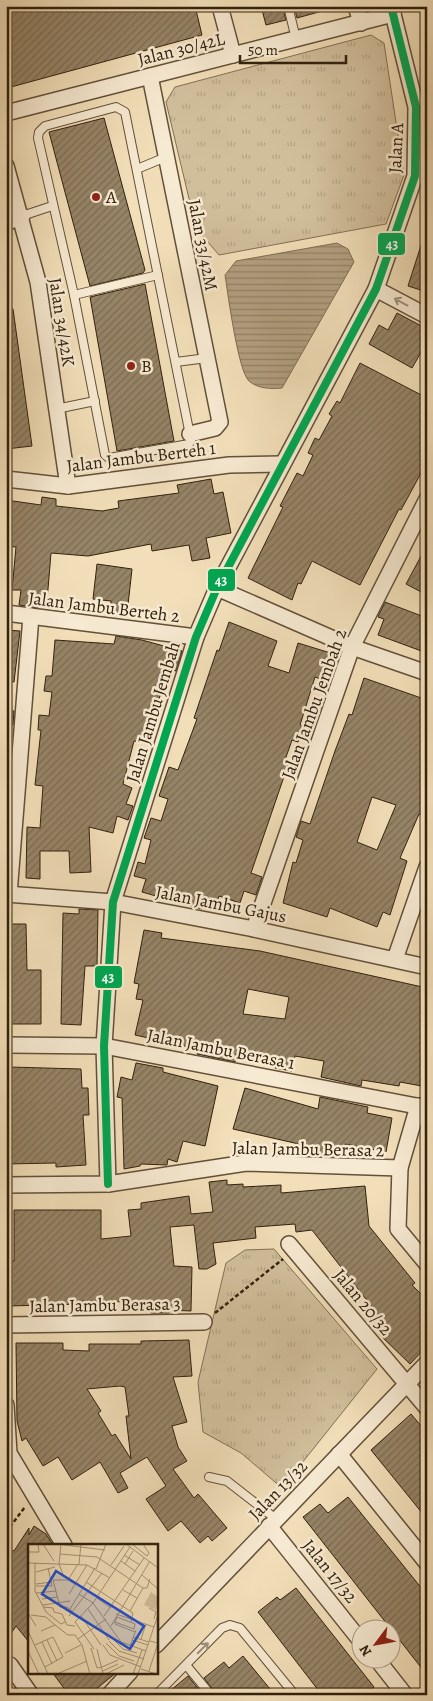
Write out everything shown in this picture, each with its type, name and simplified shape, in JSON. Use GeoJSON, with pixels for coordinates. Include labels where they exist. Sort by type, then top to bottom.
{"type":"FeatureCollection","features":[{"type":"Feature","properties":{"kind":"street"},"geometry":{"type":"LineString","coordinates":[[220,6],[233,55]]}},
{"type":"Feature","properties":{"kind":"street"},"geometry":{"type":"LineString","coordinates":[[356,6],[361,23]]}},
{"type":"Feature","properties":{"kind":"street","name":"Jalan 30/42L"},"geometry":{"type":"LineString","coordinates":[[6,113],[361,23],[392,10]]}},
{"type":"Feature","properties":{"kind":"street","name":"Jalan A"},"geometry":{"type":"LineString","coordinates":[[376,289],[415,176],[421,106],[392,10]]}},
{"type":"Feature","properties":{"kind":"street","name":"Jalan 33/42M"},"geometry":{"type":"LineString","coordinates":[[150,76],[220,422],[215,428],[190,434]]}},
{"type":"Feature","properties":{"kind":"street","name":"Jalan 34/42K"},"geometry":{"type":"LineString","coordinates":[[6,166],[22,216],[38,282],[68,486]]}},
{"type":"Feature","properties":{"kind":"street"},"geometry":{"type":"LineString","coordinates":[[6,223],[22,216]]}},
{"type":"Feature","properties":{"kind":"street"},"geometry":{"type":"LineString","coordinates":[[376,289],[427,316]]}},
{"type":"Feature","properties":{"kind":"street","name":"Jalan Jambu Jembah"},"geometry":{"type":"LineString","coordinates":[[108,1184],[104,1046],[113,902],[196,637],[216,588],[376,289]]}},
{"type":"Feature","properties":{"kind":"street","name":"Jalan Jambu Berteh 1"},"geometry":{"type":"LineString","coordinates":[[6,480],[68,486],[229,465],[281,464]]}},
{"type":"Feature","properties":{"kind":"street","name":"Jalan Jambu Jembah 2"},"geometry":{"type":"LineString","coordinates":[[254,929],[352,647],[427,499]]}},
{"type":"Feature","properties":{"kind":"street"},"geometry":{"type":"LineString","coordinates":[[216,588],[352,647],[427,673]]}},
{"type":"Feature","properties":{"kind":"street","name":"Jalan Jambu Berteh 2"},"geometry":{"type":"LineString","coordinates":[[6,613],[196,637]]}},
{"type":"Feature","properties":{"kind":"street"},"geometry":{"type":"LineString","coordinates":[[8,894],[31,616]]}},
{"type":"Feature","properties":{"kind":"street"},"geometry":{"type":"LineString","coordinates":[[395,959],[427,867]]}},
{"type":"Feature","properties":{"kind":"street","name":"Jalan Jambu Gajus"},"geometry":{"type":"LineString","coordinates":[[8,894],[113,902],[254,929],[427,967]]}},
{"type":"Feature","properties":{"kind":"street","name":"Jalan Jambu Berasa 1"},"geometry":{"type":"LineString","coordinates":[[6,1044],[104,1046],[423,1107]]}},
{"type":"Feature","properties":{"kind":"street"},"geometry":{"type":"LineString","coordinates":[[423,1107],[400,1168],[398,1229],[427,1264]]}},
{"type":"Feature","properties":{"kind":"street","name":"Jalan Jambu Berasa 2"},"geometry":{"type":"LineString","coordinates":[[6,1185],[108,1184],[246,1163],[400,1168]]}},
{"type":"Feature","properties":{"kind":"street","name":"Jalan 20/32"},"geometry":{"type":"LineString","coordinates":[[291,1247],[427,1408]]}},
{"type":"Feature","properties":{"kind":"street","name":"Jalan Jambu Berasa 3"},"geometry":{"type":"LineString","coordinates":[[6,1325],[204,1322]]}},
{"type":"Feature","properties":{"kind":"street","name":"Jalan 13/32"},"geometry":{"type":"LineString","coordinates":[[158,1643],[427,1363]]}},
{"type":"Feature","properties":{"kind":"street"},"geometry":{"type":"LineString","coordinates":[[6,1405],[7,1453],[63,1544]]}},
{"type":"Feature","properties":{"kind":"street"},"geometry":{"type":"LineString","coordinates":[[339,1454],[427,1563]]}},
{"type":"Feature","properties":{"kind":"street","name":"Jalan 17/32"},"geometry":{"type":"LineString","coordinates":[[273,1522],[350,1626]]}},
{"type":"Feature","properties":{"kind":"street"},"geometry":{"type":"LineString","coordinates":[[10,1665],[31,1695]]}},
{"type":"Feature","properties":{"kind":"street"},"geometry":{"type":"LineString","coordinates":[[384,1668],[405,1695]]}},
{"type":"Feature","properties":{"kind":"street"},"geometry":{"type":"LineString","coordinates":[[109,1695],[128,1674]]}},
{"type":"Feature","properties":{"kind":"lane"},"geometry":{"type":"LineString","coordinates":[[288,6],[296,39]]}},
{"type":"Feature","properties":{"kind":"lane"},"geometry":{"type":"LineString","coordinates":[[116,106],[125,112],[137,169],[191,440],[189,444],[108,458],[105,455],[74,295],[52,206],[38,138],[39,132],[46,126],[116,106]]}},
{"type":"Feature","properties":{"kind":"lane"},"geometry":{"type":"LineString","coordinates":[[137,169],[166,157]]}},
{"type":"Feature","properties":{"kind":"lane"},"geometry":{"type":"LineString","coordinates":[[22,216],[52,206]]}},
{"type":"Feature","properties":{"kind":"lane"},"geometry":{"type":"LineString","coordinates":[[74,295],[158,275]]}},
{"type":"Feature","properties":{"kind":"lane"},"geometry":{"type":"LineString","coordinates":[[176,362],[207,358]]}},
{"type":"Feature","properties":{"kind":"lane"},"geometry":{"type":"LineString","coordinates":[[56,409],[95,401]]}},
{"type":"Feature","properties":{"kind":"lane"},"geometry":{"type":"LineString","coordinates":[[208,1477],[227,1481],[273,1522]]}},
{"type":"Feature","properties":{"kind":"lane"},"geometry":{"type":"LineString","coordinates":[[156,1695],[222,1628],[230,1625],[240,1628],[295,1695]]}},
{"type":"Feature","properties":{"kind":"lane"},"geometry":{"type":"LineString","coordinates":[[186,1665],[210,1695]]}},
{"type":"Feature","properties":{"kind":"path"},"geometry":{"type":"LineString","coordinates":[[204,1322],[291,1247]]}},
{"type":"Feature","properties":{"kind":"path"},"geometry":{"type":"LineString","coordinates":[[6,1532],[34,1495]]}},
{"type":"Feature","properties":{"kind":"green space"},"geometry":{"type":"Polygon","coordinates":[[[371,35],[384,43],[404,175],[386,224],[219,255],[196,228],[166,102],[175,87],[371,35]]]}},
{"type":"Feature","properties":{"kind":"green space"},"geometry":{"type":"Polygon","coordinates":[[[274,1249],[377,1369],[282,1488],[241,1453],[203,1432],[198,1382],[226,1263],[245,1250],[274,1249]]]}},
{"type":"Feature","properties":{"kind":"shaded area"},"geometry":{"type":"Polygon","coordinates":[[[337,243],[348,249],[354,262],[282,388],[265,388],[253,384],[245,374],[241,363],[225,275],[236,261],[337,243]]]}},
{"type":"Feature","properties":{"kind":"building"},"geometry":{"type":"Polygon","coordinates":[[[6,6],[195,6],[202,35],[11,87],[6,71],[6,6]]]}},
{"type":"Feature","properties":{"kind":"building"},"geometry":{"type":"Polygon","coordinates":[[[261,6],[282,6],[286,20],[266,25],[261,6]]]}},
{"type":"Feature","properties":{"kind":"building"},"geometry":{"type":"Polygon","coordinates":[[[294,6],[325,6],[326,10],[297,18],[294,6]]]}},
{"type":"Feature","properties":{"kind":"building","name":"A"},"geometry":{"type":"Polygon","coordinates":[[[104,118],[145,270],[143,273],[90,286],[49,132],[104,118]]]}},
{"type":"Feature","properties":{"kind":"building"},"geometry":{"type":"Polygon","coordinates":[[[424,236],[427,236],[427,292],[408,286],[424,236]]]}},
{"type":"Feature","properties":{"kind":"building","name":"B"},"geometry":{"type":"Polygon","coordinates":[[[145,284],[174,441],[117,451],[90,297],[145,284]]]}},
{"type":"Feature","properties":{"kind":"building"},"geometry":{"type":"Polygon","coordinates":[[[13,309],[32,446],[6,449],[6,310],[13,309]]]}},
{"type":"Feature","properties":{"kind":"building"},"geometry":{"type":"Polygon","coordinates":[[[397,313],[427,329],[427,342],[412,368],[369,344],[379,325],[388,330],[397,313]]]}},
{"type":"Feature","properties":{"kind":"building"},"geometry":{"type":"Polygon","coordinates":[[[360,363],[427,398],[427,462],[401,510],[399,509],[360,585],[312,561],[301,584],[298,583],[292,600],[248,578],[283,507],[280,506],[297,473],[303,476],[313,455],[308,453],[315,438],[319,440],[332,416],[329,414],[337,401],[340,403],[360,363]]]}},
{"type":"Feature","properties":{"kind":"building"},"geometry":{"type":"Polygon","coordinates":[[[211,479],[214,494],[223,492],[231,533],[206,538],[210,558],[192,561],[189,545],[152,551],[151,544],[88,556],[51,553],[47,601],[38,600],[38,608],[19,605],[21,590],[12,590],[16,547],[6,546],[6,500],[41,505],[42,497],[56,499],[56,506],[102,511],[119,508],[118,501],[179,493],[177,485],[211,479]]]}},
{"type":"Feature","properties":{"kind":"building"},"geometry":{"type":"Polygon","coordinates":[[[427,545],[427,595],[406,584],[427,545]]]}},
{"type":"Feature","properties":{"kind":"building"},"geometry":{"type":"Polygon","coordinates":[[[97,564],[132,569],[127,614],[110,612],[111,601],[93,599],[97,564]]]}},
{"type":"Feature","properties":{"kind":"building"},"geometry":{"type":"Polygon","coordinates":[[[385,602],[427,618],[427,644],[424,652],[378,635],[384,619],[378,617],[385,602]]]}},
{"type":"Feature","properties":{"kind":"building"},"geometry":{"type":"Polygon","coordinates":[[[229,622],[277,641],[268,666],[289,673],[298,643],[337,655],[329,682],[315,677],[300,725],[303,726],[298,742],[292,740],[285,760],[289,762],[251,873],[262,877],[256,895],[244,891],[240,903],[219,896],[216,906],[204,902],[202,909],[142,892],[146,879],[134,876],[138,862],[145,864],[151,840],[144,838],[151,818],[161,821],[168,799],[159,796],[169,767],[178,770],[197,719],[194,718],[217,650],[219,651],[229,622]]]}},
{"type":"Feature","properties":{"kind":"building"},"geometry":{"type":"Polygon","coordinates":[[[6,630],[20,631],[14,682],[6,681],[6,630]]]}},
{"type":"Feature","properties":{"kind":"building"},"geometry":{"type":"Polygon","coordinates":[[[116,636],[142,640],[182,651],[176,671],[169,669],[146,738],[141,736],[139,742],[134,741],[123,784],[132,788],[126,804],[133,806],[128,820],[117,816],[113,833],[89,827],[91,872],[70,873],[69,851],[40,851],[40,879],[26,878],[27,827],[40,828],[43,786],[35,785],[41,730],[38,730],[39,715],[49,716],[52,692],[44,691],[46,676],[52,676],[55,640],[114,644],[116,636]]]}},
{"type":"Feature","properties":{"kind":"building"},"geometry":{"type":"Polygon","coordinates":[[[364,678],[427,700],[427,804],[423,815],[419,814],[400,858],[407,861],[390,915],[383,912],[377,927],[330,908],[327,917],[283,903],[293,862],[296,863],[303,840],[296,837],[301,821],[310,824],[349,714],[352,715],[364,678]],[[372,797],[357,842],[377,850],[396,805],[372,797]]]}},
{"type":"Feature","properties":{"kind":"building"},"geometry":{"type":"Polygon","coordinates":[[[6,710],[14,711],[13,725],[6,724],[6,710]]]}},
{"type":"Feature","properties":{"kind":"building"},"geometry":{"type":"Polygon","coordinates":[[[79,909],[98,910],[97,966],[85,966],[81,1025],[61,1024],[63,913],[79,914],[79,909]]]}},
{"type":"Feature","properties":{"kind":"building"},"geometry":{"type":"Polygon","coordinates":[[[6,924],[26,924],[27,970],[41,970],[41,1024],[10,1024],[6,924]]]}},
{"type":"Feature","properties":{"kind":"building"},"geometry":{"type":"Polygon","coordinates":[[[144,930],[162,933],[161,938],[260,951],[427,988],[427,1087],[400,1082],[399,1086],[362,1080],[361,1086],[321,1077],[324,1061],[295,1056],[292,1071],[275,1068],[276,1062],[236,1054],[235,1062],[197,1054],[198,1049],[135,1035],[143,1000],[136,999],[139,984],[134,983],[144,930]],[[248,989],[243,1014],[285,1019],[289,997],[248,989]]]}},
{"type":"Feature","properties":{"kind":"building"},"geometry":{"type":"Polygon","coordinates":[[[136,1063],[163,1068],[163,1072],[218,1086],[205,1146],[183,1141],[177,1162],[168,1159],[167,1165],[141,1164],[140,1166],[124,1169],[122,1098],[117,1097],[121,1077],[132,1080],[136,1063]]]}},
{"type":"Feature","properties":{"kind":"building"},"geometry":{"type":"Polygon","coordinates":[[[9,1067],[81,1069],[82,1088],[88,1088],[89,1115],[83,1115],[86,1165],[56,1167],[56,1163],[6,1164],[9,1067]]]}},
{"type":"Feature","properties":{"kind":"building"},"geometry":{"type":"Polygon","coordinates":[[[245,1088],[318,1109],[320,1097],[368,1107],[367,1113],[392,1118],[386,1152],[345,1144],[343,1157],[311,1153],[312,1147],[233,1129],[245,1088]]]}},
{"type":"Feature","properties":{"kind":"building"},"geometry":{"type":"Polygon","coordinates":[[[227,1180],[227,1185],[243,1184],[243,1187],[281,1185],[281,1193],[365,1186],[369,1226],[415,1283],[412,1285],[427,1300],[427,1346],[410,1364],[379,1334],[387,1326],[312,1230],[296,1232],[295,1224],[255,1227],[256,1238],[213,1243],[216,1264],[207,1269],[199,1269],[194,1225],[170,1227],[174,1266],[192,1267],[191,1311],[169,1310],[169,1313],[151,1313],[151,1311],[137,1311],[137,1302],[82,1301],[82,1304],[9,1306],[10,1261],[14,1261],[14,1210],[101,1210],[101,1239],[131,1236],[128,1210],[141,1209],[141,1203],[189,1196],[191,1214],[213,1212],[209,1182],[227,1180]]]}},
{"type":"Feature","properties":{"kind":"building"},"geometry":{"type":"Polygon","coordinates":[[[189,1340],[192,1376],[173,1377],[187,1422],[172,1426],[178,1447],[187,1461],[173,1469],[194,1498],[198,1494],[227,1528],[212,1541],[208,1536],[200,1543],[181,1521],[168,1531],[146,1499],[166,1486],[147,1457],[120,1473],[128,1488],[118,1493],[100,1462],[72,1480],[58,1457],[43,1466],[26,1438],[22,1441],[17,1421],[16,1343],[63,1343],[63,1350],[89,1351],[89,1344],[141,1344],[141,1341],[189,1340]],[[125,1387],[87,1389],[101,1411],[98,1413],[112,1436],[115,1434],[131,1459],[126,1416],[129,1416],[125,1387]]]}},
{"type":"Feature","properties":{"kind":"building"},"geometry":{"type":"Polygon","coordinates":[[[411,1414],[427,1433],[427,1519],[371,1450],[411,1414]]]}},
{"type":"Feature","properties":{"kind":"building"},"geometry":{"type":"Polygon","coordinates":[[[348,1497],[427,1595],[427,1675],[400,1641],[400,1618],[382,1618],[303,1517],[320,1504],[328,1513],[348,1497]]]}},
{"type":"Feature","properties":{"kind":"building"},"geometry":{"type":"Polygon","coordinates":[[[34,1526],[46,1534],[52,1544],[28,1544],[28,1641],[16,1626],[6,1641],[6,1558],[11,1550],[14,1551],[29,1528],[29,1535],[34,1526]]]}},
{"type":"Feature","properties":{"kind":"building"},"geometry":{"type":"Polygon","coordinates":[[[296,1588],[350,1657],[350,1668],[359,1668],[374,1687],[364,1695],[322,1695],[258,1612],[277,1597],[280,1600],[296,1588]]]}},
{"type":"Feature","properties":{"kind":"building"},"geometry":{"type":"Polygon","coordinates":[[[243,1656],[275,1695],[217,1695],[204,1678],[224,1662],[229,1668],[243,1656]]]}},
{"type":"Feature","properties":{"kind":"building"},"geometry":{"type":"Polygon","coordinates":[[[53,1674],[115,1674],[89,1695],[69,1695],[53,1674]]]}},
{"type":"Feature","properties":{"kind":"building"},"geometry":{"type":"Polygon","coordinates":[[[188,1676],[203,1695],[165,1695],[188,1676]]]}},
{"type":"Feature","properties":{"kind":"transit line","name":"43"},"geometry":{"type":"LineString","coordinates":[[108,1184],[104,1046],[113,902],[196,637],[217,588],[376,289],[415,176],[416,107],[391,6]]}},
{"type":"Feature","properties":{"kind":"place","name":"A"},"geometry":{"type":"Point","coordinates":[96,197]}},
{"type":"Feature","properties":{"kind":"place","name":"B"},"geometry":{"type":"Point","coordinates":[131,366]}}]}
